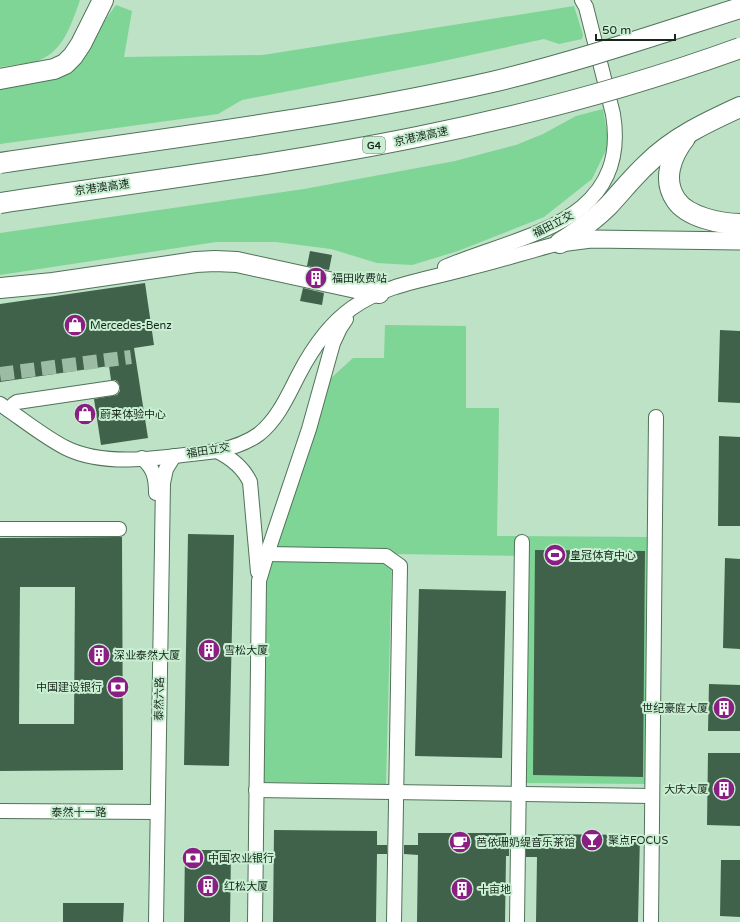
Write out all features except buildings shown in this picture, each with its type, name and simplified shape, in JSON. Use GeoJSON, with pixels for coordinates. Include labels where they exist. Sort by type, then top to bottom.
{"type":"FeatureCollection","features":[{"type":"Feature","properties":{"kind":"highway"},"geometry":{"type":"LineString","coordinates":[[0,79],[54,69],[65,64],[73,56],[81,44],[103,0]]}},
{"type":"Feature","properties":{"kind":"highway"},"geometry":{"type":"LineString","coordinates":[[0,163],[333,113],[493,82],[642,39],[740,8]]}},
{"type":"Feature","properties":{"kind":"highway","name":"京港澳高速"},"geometry":{"type":"LineString","coordinates":[[0,203],[329,154],[418,137],[570,101],[683,69],[740,48]]}},
{"type":"Feature","properties":{"kind":"highway"},"geometry":{"type":"LineString","coordinates":[[560,243],[592,221],[647,164],[663,150],[690,132],[736,109]]}},
{"type":"Feature","properties":{"kind":"highway"},"geometry":{"type":"LineString","coordinates":[[690,132],[677,148],[671,162],[668,176],[670,189],[676,201],[686,209],[698,216],[737,232]]}},
{"type":"Feature","properties":{"kind":"highway"},"geometry":{"type":"LineString","coordinates":[[0,288],[46,284],[196,262],[215,261],[238,262],[371,297]]}},
{"type":"Feature","properties":{"kind":"main road"},"geometry":{"type":"LineString","coordinates":[[560,243],[591,239],[737,232]]}},
{"type":"Feature","properties":{"kind":"street","name":"福田立交"},"geometry":{"type":"LineString","coordinates":[[5,407],[52,440],[70,445],[90,457],[124,460],[174,456],[230,448],[258,435],[269,425],[284,404],[309,356],[320,339],[344,314],[371,297],[406,284],[466,258],[539,233],[570,218],[585,206],[606,179],[615,145],[616,128],[586,7],[582,0]]}},
{"type":"Feature","properties":{"kind":"street","name":"福田立交"},"geometry":{"type":"LineString","coordinates":[[406,284],[560,243]]}},
{"type":"Feature","properties":{"kind":"street"},"geometry":{"type":"LineString","coordinates":[[259,580],[309,429],[333,343],[343,324],[352,312],[371,297]]}},
{"type":"Feature","properties":{"kind":"street"},"geometry":{"type":"LineString","coordinates":[[5,407],[17,402],[112,388]]}},
{"type":"Feature","properties":{"kind":"street"},"geometry":{"type":"LineString","coordinates":[[651,922],[656,417]]}},
{"type":"Feature","properties":{"kind":"street"},"geometry":{"type":"LineString","coordinates":[[217,451],[236,462],[247,475],[250,482],[259,580],[255,922]]}},
{"type":"Feature","properties":{"kind":"street","name":"泰然六路"},"geometry":{"type":"LineString","coordinates":[[149,922],[154,812],[163,483],[166,469],[174,456]]}},
{"type":"Feature","properties":{"kind":"street","name":"泰然六路"},"geometry":{"type":"LineString","coordinates":[[142,458],[153,470],[156,486],[154,812],[156,922]]}},
{"type":"Feature","properties":{"kind":"street"},"geometry":{"type":"LineString","coordinates":[[0,529],[119,529]]}},
{"type":"Feature","properties":{"kind":"street"},"geometry":{"type":"LineString","coordinates":[[517,922],[522,542]]}},
{"type":"Feature","properties":{"kind":"street"},"geometry":{"type":"LineString","coordinates":[[267,554],[386,556],[400,566],[394,922]]}},
{"type":"Feature","properties":{"kind":"street"},"geometry":{"type":"LineString","coordinates":[[256,790],[652,796]]}},
{"type":"Feature","properties":{"kind":"street","name":"泰然十一路"},"geometry":{"type":"LineString","coordinates":[[0,811],[154,812]]}},
{"type":"Feature","properties":{"kind":"green space"},"geometry":{"type":"Polygon","coordinates":[[[0,0],[80,0],[69,28],[59,45],[52,52],[44,58],[34,62],[0,67],[0,0]]]}},
{"type":"Feature","properties":{"kind":"green space"},"geometry":{"type":"Polygon","coordinates":[[[116,5],[132,11],[124,57],[263,55],[574,6],[583,35],[582,39],[559,44],[544,39],[434,63],[242,100],[218,114],[0,144],[0,88],[35,83],[67,72],[116,5]]]}},
{"type":"Feature","properties":{"kind":"green space"},"geometry":{"type":"Polygon","coordinates":[[[603,109],[609,144],[592,179],[544,217],[458,251],[412,265],[377,263],[331,249],[276,242],[216,242],[0,275],[0,233],[304,189],[455,161],[516,145],[543,134],[576,116],[603,109]]]}},
{"type":"Feature","properties":{"kind":"green space","name":"皇冠体育中心"},"geometry":{"type":"Polygon","coordinates":[[[385,325],[466,326],[466,408],[499,408],[497,536],[650,537],[647,784],[525,783],[528,556],[392,554],[386,784],[263,782],[267,581],[330,379],[353,358],[384,358],[385,325]]]}},
{"type":"Feature","properties":{"kind":"tunnel"},"geometry":{"type":"LineString","coordinates":[[0,374],[131,357]]}},
{"type":"Feature","properties":{"kind":"place","name":"福田收费站"},"geometry":{"type":"Point","coordinates":[316,278]}},
{"type":"Feature","properties":{"kind":"place","name":"Mercedes-Benz"},"geometry":{"type":"Point","coordinates":[75,325]}},
{"type":"Feature","properties":{"kind":"place","name":"蔚来体验中心"},"geometry":{"type":"Point","coordinates":[85,414]}},
{"type":"Feature","properties":{"kind":"place","name":"皇冠体育中心"},"geometry":{"type":"Point","coordinates":[555,555]}},
{"type":"Feature","properties":{"kind":"place","name":"雪松大厦"},"geometry":{"type":"Point","coordinates":[209,650]}},
{"type":"Feature","properties":{"kind":"place","name":"深业泰然大厦"},"geometry":{"type":"Point","coordinates":[99,655]}},
{"type":"Feature","properties":{"kind":"place","name":"中国建设银行"},"geometry":{"type":"Point","coordinates":[118,687]}},
{"type":"Feature","properties":{"kind":"place","name":"世纪豪庭大厦"},"geometry":{"type":"Point","coordinates":[724,708]}},
{"type":"Feature","properties":{"kind":"place","name":"大庆大厦"},"geometry":{"type":"Point","coordinates":[724,789]}},
{"type":"Feature","properties":{"kind":"place","name":"聚点FOCUS"},"geometry":{"type":"Point","coordinates":[592,840]}},
{"type":"Feature","properties":{"kind":"place","name":"芭依珊奶缇音乐茶馆"},"geometry":{"type":"Point","coordinates":[460,842]}},
{"type":"Feature","properties":{"kind":"place","name":"中国农业银行"},"geometry":{"type":"Point","coordinates":[193,858]}},
{"type":"Feature","properties":{"kind":"place","name":"红松大厦"},"geometry":{"type":"Point","coordinates":[208,886]}},
{"type":"Feature","properties":{"kind":"place","name":"十亩地"},"geometry":{"type":"Point","coordinates":[462,889]}}]}
